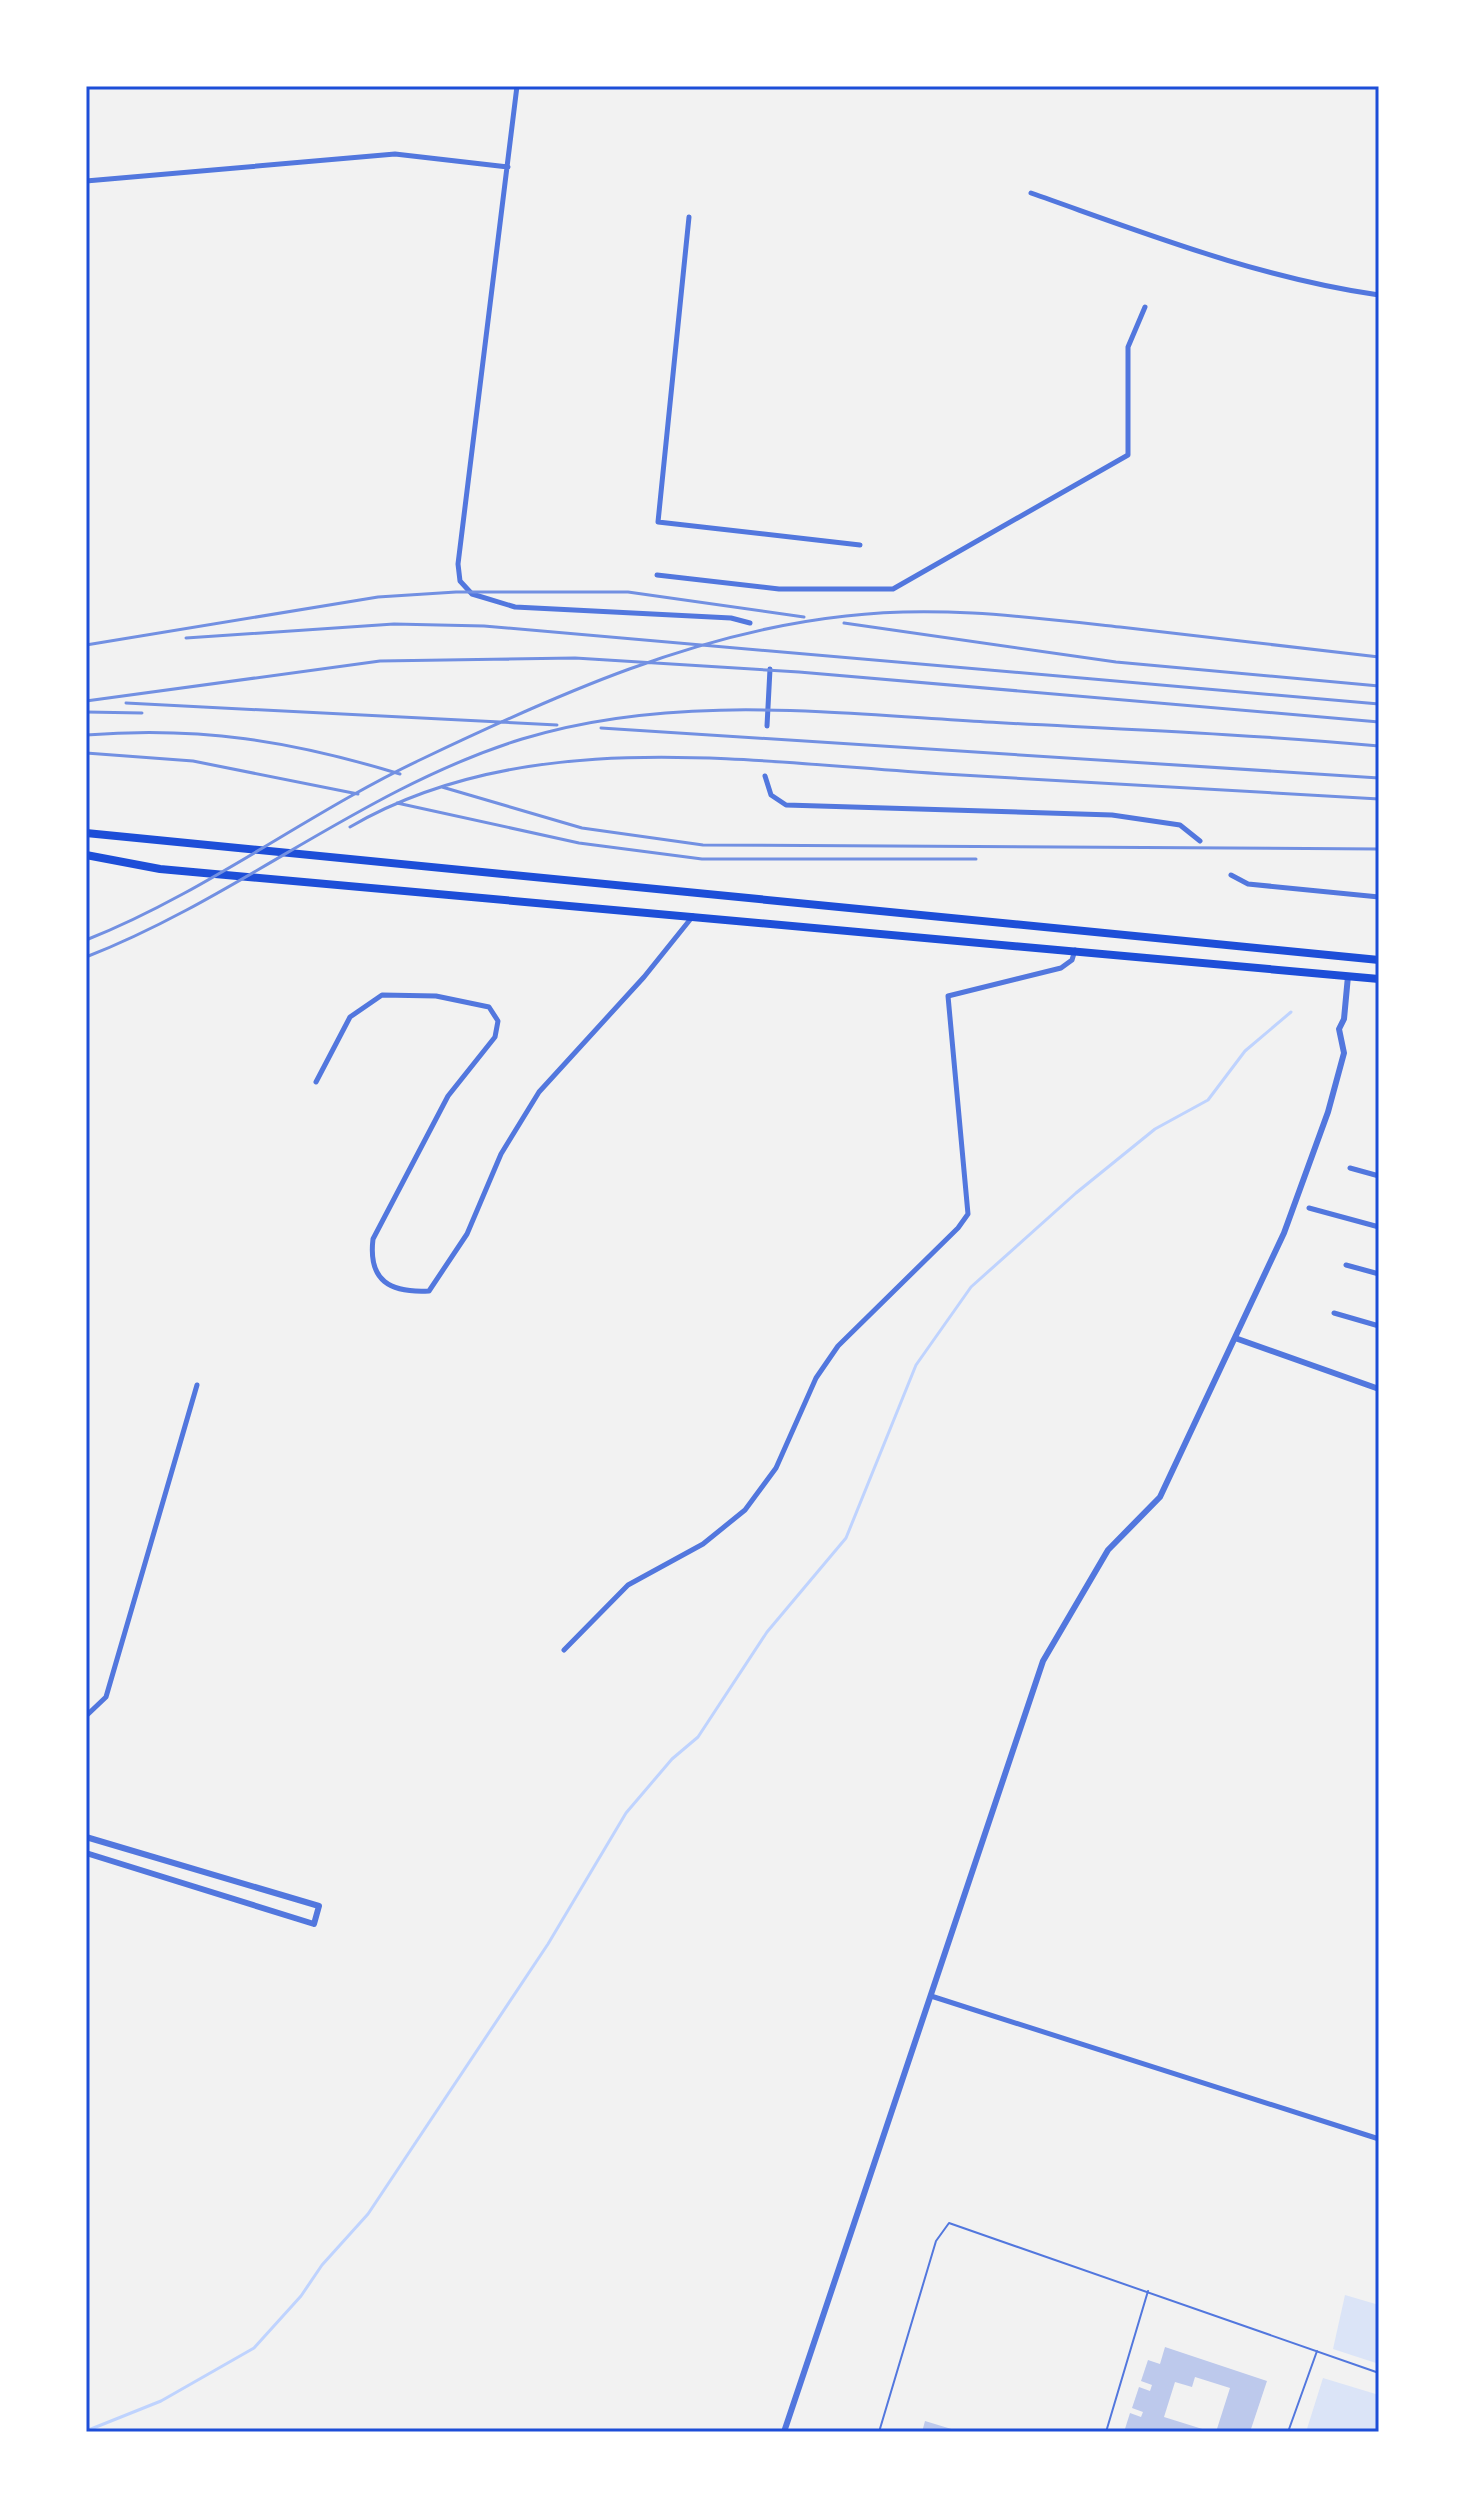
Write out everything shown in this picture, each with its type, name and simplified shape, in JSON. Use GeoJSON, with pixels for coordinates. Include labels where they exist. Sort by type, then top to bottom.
{"type":"FeatureCollection","features":[{"type":"Feature","properties":{"kind":"highway"},"geometry":{"type":"LineString","coordinates":[[86,833],[1379,960]]}},
{"type":"Feature","properties":{"kind":"highway"},"geometry":{"type":"LineString","coordinates":[[86,855],[160,869],[1379,979]]}},
{"type":"Feature","properties":{"kind":"street"},"geometry":{"type":"LineString","coordinates":[[517,86],[458,564],[460,581],[472,594],[515,607],[731,618],[750,623]]}},
{"type":"Feature","properties":{"kind":"street"},"geometry":{"type":"LineString","coordinates":[[86,181],[395,154],[508,167]]}},
{"type":"Feature","properties":{"kind":"street"},"geometry":{"type":"LineString","coordinates":[[1031,193],[1155,239],[1319,286],[1379,295]]}},
{"type":"Feature","properties":{"kind":"street"},"geometry":{"type":"LineString","coordinates":[[689,217],[658,522],[860,545]]}},
{"type":"Feature","properties":{"kind":"street"},"geometry":{"type":"LineString","coordinates":[[657,575],[779,589],[893,589],[1128,455],[1128,347],[1145,307]]}},
{"type":"Feature","properties":{"kind":"street"},"geometry":{"type":"LineString","coordinates":[[767,726],[770,669]]}},
{"type":"Feature","properties":{"kind":"street"},"geometry":{"type":"LineString","coordinates":[[765,776],[771,795],[786,805],[1140,817],[1180,825],[1200,841]]}},
{"type":"Feature","properties":{"kind":"street"},"geometry":{"type":"LineString","coordinates":[[1231,875],[1248,884],[1379,897]]}},
{"type":"Feature","properties":{"kind":"street"},"geometry":{"type":"LineString","coordinates":[[316,1082],[350,1017],[382,995],[436,996],[489,1007],[498,1021],[495,1037],[448,1096],[373,1239],[370,1262],[377,1274],[396,1288],[429,1291],[467,1234],[501,1154],[539,1092],[644,977],[694,915]]}},
{"type":"Feature","properties":{"kind":"street"},"geometry":{"type":"LineString","coordinates":[[564,1650],[628,1585],[703,1544],[745,1510],[776,1468],[816,1378],[838,1346],[958,1228],[968,1214],[948,996],[1061,968],[1072,960],[1075,950]]}},
{"type":"Feature","properties":{"kind":"street"},"geometry":{"type":"LineString","coordinates":[[784,2432],[1043,1661],[1108,1550],[1160,1497],[1284,1233],[1328,1112],[1344,1053],[1339,1029],[1344,1019],[1348,976]]}},
{"type":"Feature","properties":{"kind":"street"},"geometry":{"type":"LineString","coordinates":[[1350,1168],[1379,1176]]}},
{"type":"Feature","properties":{"kind":"street"},"geometry":{"type":"LineString","coordinates":[[1309,1208],[1379,1227]]}},
{"type":"Feature","properties":{"kind":"street"},"geometry":{"type":"LineString","coordinates":[[1346,1265],[1379,1274]]}},
{"type":"Feature","properties":{"kind":"street"},"geometry":{"type":"LineString","coordinates":[[1334,1313],[1379,1326]]}},
{"type":"Feature","properties":{"kind":"street"},"geometry":{"type":"LineString","coordinates":[[1235,1338],[1379,1389]]}},
{"type":"Feature","properties":{"kind":"street"},"geometry":{"type":"LineString","coordinates":[[86,1716],[106,1697],[197,1385]]}},
{"type":"Feature","properties":{"kind":"street"},"geometry":{"type":"LineString","coordinates":[[86,1837],[319,1906],[314,1924],[86,1853]]}},
{"type":"Feature","properties":{"kind":"street"},"geometry":{"type":"LineString","coordinates":[[930,1996],[1379,2139]]}},
{"type":"Feature","properties":{"kind":"lane"},"geometry":{"type":"LineString","coordinates":[[879,2432],[936,2241],[949,2223],[1379,2373]]}},
{"type":"Feature","properties":{"kind":"lane"},"geometry":{"type":"LineString","coordinates":[[1106,2432],[1148,2290]]}},
{"type":"Feature","properties":{"kind":"lane"},"geometry":{"type":"LineString","coordinates":[[1288,2432],[1317,2351]]}},
{"type":"Feature","properties":{"kind":"shaded area"},"geometry":{"type":"Polygon","coordinates":[[[1345,2295],[1379,2305],[1379,2364],[1333,2349],[1345,2295]]]}},
{"type":"Feature","properties":{"kind":"shaded area"},"geometry":{"type":"Polygon","coordinates":[[[1323,2378],[1379,2395],[1379,2432],[1306,2432],[1323,2378]]]}},
{"type":"Feature","properties":{"kind":"building"},"geometry":{"type":"Polygon","coordinates":[[[1165,2347],[1267,2381],[1250,2432],[1216,2432],[1230,2388],[1195,2377],[1192,2387],[1175,2382],[1164,2417],[1212,2432],[1124,2432],[1130,2413],[1141,2417],[1143,2412],[1132,2408],[1139,2387],[1150,2391],[1152,2385],[1141,2381],[1148,2360],[1160,2364],[1165,2347]]]}},
{"type":"Feature","properties":{"kind":"building"},"geometry":{"type":"Polygon","coordinates":[[[925,2421],[958,2431],[958,2432],[922,2432],[925,2421]]]}},
{"type":"Feature","properties":{"kind":"waterway"},"geometry":{"type":"LineString","coordinates":[[86,2431],[161,2401],[254,2348],[301,2296],[322,2265],[368,2214],[548,1944],[626,1813],[672,1759],[698,1737],[767,1632],[846,1538],[916,1365],[971,1287],[1076,1193],[1155,1129],[1208,1100],[1245,1051],[1291,1012]]}},
{"type":"Feature","properties":{"kind":"railway"},"geometry":{"type":"LineString","coordinates":[[86,645],[378,597],[456,592],[628,592],[804,617]]}},
{"type":"Feature","properties":{"kind":"railway"},"geometry":{"type":"LineString","coordinates":[[86,940],[173,899],[381,779],[474,734],[629,669],[736,636],[846,616],[949,612],[1052,620],[1379,657]]}},
{"type":"Feature","properties":{"kind":"railway"},"geometry":{"type":"LineString","coordinates":[[844,623],[1116,662],[1379,686]]}},
{"type":"Feature","properties":{"kind":"railway"},"geometry":{"type":"LineString","coordinates":[[186,638],[394,624],[484,626],[1379,704]]}},
{"type":"Feature","properties":{"kind":"railway"},"geometry":{"type":"LineString","coordinates":[[86,701],[380,661],[575,658],[799,672],[1379,722]]}},
{"type":"Feature","properties":{"kind":"railway"},"geometry":{"type":"LineString","coordinates":[[126,703],[557,725]]}},
{"type":"Feature","properties":{"kind":"railway"},"geometry":{"type":"LineString","coordinates":[[86,957],[196,905],[409,785],[464,760],[522,739],[579,725],[694,711],[811,711],[1379,746]]}},
{"type":"Feature","properties":{"kind":"railway"},"geometry":{"type":"LineString","coordinates":[[86,712],[142,713]]}},
{"type":"Feature","properties":{"kind":"railway"},"geometry":{"type":"LineString","coordinates":[[601,728],[1379,778]]}},
{"type":"Feature","properties":{"kind":"railway"},"geometry":{"type":"LineString","coordinates":[[86,735],[168,733],[245,739],[321,753],[400,774]]}},
{"type":"Feature","properties":{"kind":"railway"},"geometry":{"type":"LineString","coordinates":[[86,753],[193,761],[358,794]]}},
{"type":"Feature","properties":{"kind":"railway"},"geometry":{"type":"LineString","coordinates":[[350,827],[418,795],[490,774],[564,762],[640,757],[717,758],[1379,799]]}},
{"type":"Feature","properties":{"kind":"railway"},"geometry":{"type":"LineString","coordinates":[[442,787],[582,828],[703,845],[1379,849]]}},
{"type":"Feature","properties":{"kind":"railway"},"geometry":{"type":"LineString","coordinates":[[397,803],[579,843],[702,859],[976,859]]}}]}
